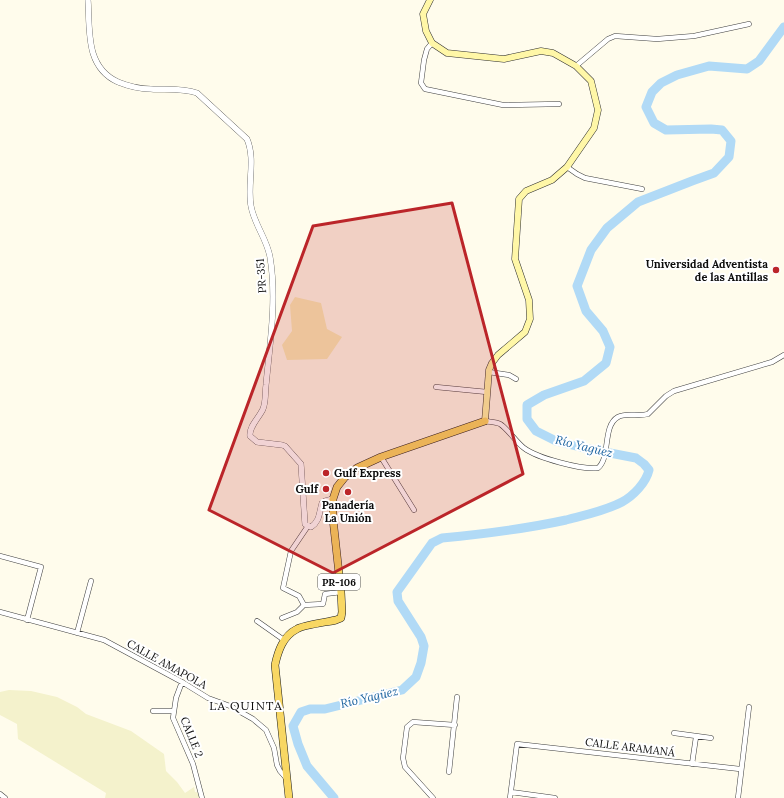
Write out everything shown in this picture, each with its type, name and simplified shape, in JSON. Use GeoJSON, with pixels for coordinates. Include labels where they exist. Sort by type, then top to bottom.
{"type":"FeatureCollection","features":[{"type":"Feature","properties":{"kind":"main road"},"geometry":{"type":"LineString","coordinates":[[430,0],[426,5],[423,14],[426,31],[432,43],[447,53],[504,59],[541,50],[553,53],[576,66],[592,81],[598,110],[594,128],[567,167],[552,180],[526,191],[519,198],[515,259],[529,300],[530,319],[525,332],[498,355],[492,363],[489,372],[485,422]]}},
{"type":"Feature","properties":{"kind":"main road","name":"PR-106"},"geometry":{"type":"LineString","coordinates":[[284,640],[297,629],[341,618],[340,592],[334,540],[333,499],[337,487],[345,477],[357,468],[381,457],[485,422]]}},
{"type":"Feature","properties":{"kind":"main road"},"geometry":{"type":"LineString","coordinates":[[284,640],[278,652],[275,665],[289,798]]}},
{"type":"Feature","properties":{"kind":"street","name":"PR-351"},"geometry":{"type":"LineString","coordinates":[[88,0],[92,50],[96,63],[104,73],[119,82],[136,88],[187,90],[197,93],[247,139],[250,149],[251,208],[269,252],[272,305],[272,328],[264,408],[250,430],[250,436],[257,442],[285,446],[301,464],[304,520],[305,524],[308,526]]}},
{"type":"Feature","properties":{"kind":"street"},"geometry":{"type":"LineString","coordinates":[[576,66],[608,39],[615,36],[657,39],[694,36],[749,24]]}},
{"type":"Feature","properties":{"kind":"street"},"geometry":{"type":"LineString","coordinates":[[432,43],[426,49],[424,60],[421,83],[425,90],[504,105],[559,104]]}},
{"type":"Feature","properties":{"kind":"street"},"geometry":{"type":"LineString","coordinates":[[567,167],[585,178],[642,189]]}},
{"type":"Feature","properties":{"kind":"street"},"geometry":{"type":"LineString","coordinates":[[485,422],[500,424],[524,449],[540,456],[578,468],[598,468],[604,461],[610,425],[617,418],[623,415],[648,414],[666,396],[674,391],[772,362],[784,355]]}},
{"type":"Feature","properties":{"kind":"street"},"geometry":{"type":"LineString","coordinates":[[489,372],[509,375],[516,380]]}},
{"type":"Feature","properties":{"kind":"street"},"geometry":{"type":"LineString","coordinates":[[436,387],[487,392]]}},
{"type":"Feature","properties":{"kind":"street"},"geometry":{"type":"LineString","coordinates":[[381,457],[414,510]]}},
{"type":"Feature","properties":{"kind":"street"},"geometry":{"type":"LineString","coordinates":[[304,605],[299,596],[283,588],[291,552],[308,526],[311,527],[317,522],[322,503],[333,499]]}},
{"type":"Feature","properties":{"kind":"street"},"geometry":{"type":"LineString","coordinates":[[0,556],[41,567],[27,620]]}},
{"type":"Feature","properties":{"kind":"street"},"geometry":{"type":"LineString","coordinates":[[77,633],[92,581]]}},
{"type":"Feature","properties":{"kind":"street"},"geometry":{"type":"LineString","coordinates":[[282,618],[297,612],[304,605],[323,604],[324,594],[340,592]]}},
{"type":"Feature","properties":{"kind":"street","name":"CALLE AMAPOLA"},"geometry":{"type":"LineString","coordinates":[[0,612],[104,640],[182,682],[208,698],[230,706],[253,719],[266,730],[274,748],[277,765],[287,779]]}},
{"type":"Feature","properties":{"kind":"street"},"geometry":{"type":"LineString","coordinates":[[258,621],[284,640]]}},
{"type":"Feature","properties":{"kind":"street","name":"CALLE 2"},"geometry":{"type":"LineString","coordinates":[[182,682],[176,698],[173,718],[193,764],[202,798]]}},
{"type":"Feature","properties":{"kind":"street"},"geometry":{"type":"LineString","coordinates":[[449,772],[457,697]]}},
{"type":"Feature","properties":{"kind":"street"},"geometry":{"type":"LineString","coordinates":[[738,798],[740,769],[749,707]]}},
{"type":"Feature","properties":{"kind":"street"},"geometry":{"type":"LineString","coordinates":[[153,711],[173,711]]}},
{"type":"Feature","properties":{"kind":"street"},"geometry":{"type":"LineString","coordinates":[[433,798],[405,767],[403,758],[407,727],[413,722],[455,725]]}},
{"type":"Feature","properties":{"kind":"street"},"geometry":{"type":"LineString","coordinates":[[674,733],[711,738]]}},
{"type":"Feature","properties":{"kind":"street"},"geometry":{"type":"LineString","coordinates":[[692,764],[696,736]]}},
{"type":"Feature","properties":{"kind":"street","name":"CALLE ARAMANÁ"},"geometry":{"type":"LineString","coordinates":[[511,792],[517,744],[740,769]]}},
{"type":"Feature","properties":{"kind":"street"},"geometry":{"type":"LineString","coordinates":[[510,798],[511,792],[554,798]]}},
{"type":"Feature","properties":{"kind":"street"},"geometry":{"type":"LineString","coordinates":[[0,794],[5,798]]}},
{"type":"Feature","properties":{"kind":"highlighted area"},"geometry":{"type":"Polygon","coordinates":[[[452,203],[523,474],[333,573],[209,510],[313,226],[452,203]]]}},
{"type":"Feature","properties":{"kind":"shaded area"},"geometry":{"type":"Polygon","coordinates":[[[9,690],[31,691],[57,697],[77,707],[86,714],[131,731],[164,754],[166,771],[185,793],[194,787],[195,792],[204,794],[204,798],[105,798],[106,793],[18,739],[17,724],[0,715],[0,692],[9,690]]]}},
{"type":"Feature","properties":{"kind":"sand"},"geometry":{"type":"Polygon","coordinates":[[[295,297],[321,303],[327,329],[342,337],[327,359],[287,360],[282,345],[292,331],[290,305],[295,297]]]}},
{"type":"Feature","properties":{"kind":"waterway","name":"Río Yagüez"},"geometry":{"type":"LineString","coordinates":[[334,798],[307,766],[298,744],[293,726],[301,712],[310,709],[325,709],[402,690],[416,677],[421,663],[424,646],[421,637],[398,601],[397,592],[432,543],[442,538],[489,533],[566,520],[609,508],[635,493],[645,480],[649,470],[636,458],[556,441],[536,431],[527,419],[527,405],[544,395],[584,381],[606,363],[610,347],[603,331],[586,311],[577,286],[591,250],[607,228],[638,202],[714,173],[729,157],[731,141],[722,130],[666,130],[654,123],[646,107],[652,92],[661,83],[677,75],[709,66],[747,69],[759,61],[784,27]]}},
{"type":"Feature","properties":{"kind":"place","name":"Universidad Adventista de las Antillas"},"geometry":{"type":"Point","coordinates":[776,270]}},
{"type":"Feature","properties":{"kind":"place","name":"Gulf Express"},"geometry":{"type":"Point","coordinates":[326,473]}},
{"type":"Feature","properties":{"kind":"place","name":"Gulf"},"geometry":{"type":"Point","coordinates":[326,489]}},
{"type":"Feature","properties":{"kind":"place","name":"Panadería La Unión"},"geometry":{"type":"Point","coordinates":[348,492]}},
{"type":"Feature","properties":{"kind":"district","name":"LA QUINTA"},"geometry":{"type":"Point","coordinates":[246,705]}}]}
